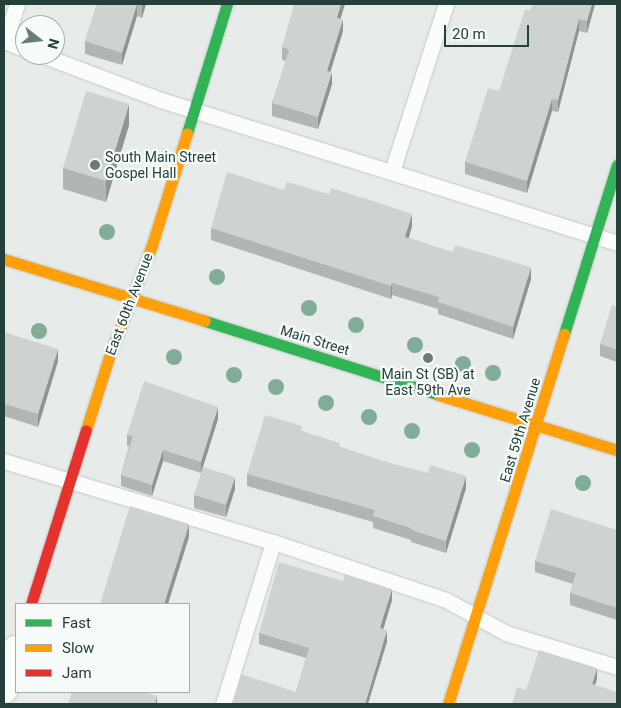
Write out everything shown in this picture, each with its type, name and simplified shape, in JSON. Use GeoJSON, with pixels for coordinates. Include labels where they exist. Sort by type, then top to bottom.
{"type":"FeatureCollection","features":[{"type":"Feature","properties":{"kind":"street","name":"East 60th Avenue"},"geometry":{"type":"LineString","coordinates":[[31,603],[110,354],[132,300],[228,4]]}},
{"type":"Feature","properties":{"kind":"street","name":"East 59th Avenue"},"geometry":{"type":"LineString","coordinates":[[448,704],[538,424],[617,165]]}},
{"type":"Feature","properties":{"kind":"street","name":"Main Street"},"geometry":{"type":"LineString","coordinates":[[4,259],[617,450]]}},
{"type":"Feature","properties":{"kind":"street"},"geometry":{"type":"LineString","coordinates":[[4,689],[15,653]]}},
{"type":"Feature","properties":{"kind":"lane"},"geometry":{"type":"LineString","coordinates":[[4,41],[17,4]]}},
{"type":"Feature","properties":{"kind":"lane"},"geometry":{"type":"LineString","coordinates":[[392,171],[446,4]]}},
{"type":"Feature","properties":{"kind":"lane"},"geometry":{"type":"LineString","coordinates":[[65,64],[161,100],[195,109],[617,243]]}},
{"type":"Feature","properties":{"kind":"lane"},"geometry":{"type":"LineString","coordinates":[[4,461],[273,542],[446,600],[506,633],[617,666]]}},
{"type":"Feature","properties":{"kind":"lane"},"geometry":{"type":"LineString","coordinates":[[223,704],[273,542]]}},
{"type":"Feature","properties":{"kind":"building"},"geometry":{"type":"Polygon","coordinates":[[[97,4],[137,4],[122,53],[85,41],[97,4]]]}},
{"type":"Feature","properties":{"kind":"building"},"geometry":{"type":"Polygon","coordinates":[[[294,4],[341,4],[337,18],[343,19],[327,71],[332,72],[318,117],[272,103],[289,50],[282,47],[294,4]]]}},
{"type":"Feature","properties":{"kind":"building"},"geometry":{"type":"Polygon","coordinates":[[[533,4],[592,4],[587,21],[579,19],[558,100],[552,99],[527,181],[465,162],[488,88],[499,91],[525,9],[531,11],[533,4]]]}},
{"type":"Feature","properties":{"kind":"building"},"geometry":{"type":"Polygon","coordinates":[[[86,91],[129,104],[106,181],[63,168],[86,91]]]}},
{"type":"Feature","properties":{"kind":"building"},"geometry":{"type":"Polygon","coordinates":[[[227,172],[284,190],[287,182],[329,194],[331,188],[370,200],[412,214],[405,237],[453,252],[455,245],[531,267],[513,327],[438,302],[439,297],[392,283],[391,286],[211,228],[227,172]]]}},
{"type":"Feature","properties":{"kind":"building"},"geometry":{"type":"Polygon","coordinates":[[[612,305],[617,307],[617,350],[600,344],[612,305]]]}},
{"type":"Feature","properties":{"kind":"building"},"geometry":{"type":"Polygon","coordinates":[[[4,332],[58,349],[38,414],[4,404],[4,332]]]}},
{"type":"Feature","properties":{"kind":"building"},"geometry":{"type":"Polygon","coordinates":[[[144,381],[218,407],[201,462],[163,450],[152,485],[121,475],[133,436],[127,435],[144,381]]]}},
{"type":"Feature","properties":{"kind":"building"},"geometry":{"type":"Polygon","coordinates":[[[265,415],[302,426],[301,431],[340,443],[339,447],[390,463],[428,473],[430,465],[466,476],[446,541],[373,516],[375,510],[247,474],[265,415]]]}},
{"type":"Feature","properties":{"kind":"building"},"geometry":{"type":"Polygon","coordinates":[[[203,467],[235,477],[226,505],[194,495],[203,467]]]}},
{"type":"Feature","properties":{"kind":"building"},"geometry":{"type":"Polygon","coordinates":[[[130,506],[189,524],[164,603],[100,603],[130,506]]]}},
{"type":"Feature","properties":{"kind":"building"},"geometry":{"type":"Polygon","coordinates":[[[551,509],[617,530],[617,608],[570,593],[576,573],[535,561],[551,509]]]}},
{"type":"Feature","properties":{"kind":"building"},"geometry":{"type":"Polygon","coordinates":[[[279,562],[343,581],[345,574],[392,589],[380,628],[387,630],[365,704],[233,704],[241,674],[296,692],[309,648],[259,633],[279,562]]]}},
{"type":"Feature","properties":{"kind":"building"},"geometry":{"type":"Polygon","coordinates":[[[539,650],[597,668],[592,684],[617,692],[617,704],[512,704],[517,687],[526,690],[539,650]]]}},
{"type":"Feature","properties":{"kind":"building"},"geometry":{"type":"Polygon","coordinates":[[[72,693],[148,693],[157,696],[155,704],[68,704],[72,693]]]}},
{"type":"Feature","properties":{"kind":"traffic: fast"},"geometry":{"type":"LineString","coordinates":[[187,133],[227,4]]}},
{"type":"Feature","properties":{"kind":"traffic: fast"},"geometry":{"type":"LineString","coordinates":[[564,334],[617,165]]}},
{"type":"Feature","properties":{"kind":"traffic: fast"},"geometry":{"type":"LineString","coordinates":[[205,321],[439,395]]}},
{"type":"Feature","properties":{"kind":"traffic: slow"},"geometry":{"type":"LineString","coordinates":[[86,430],[110,354],[152,245],[187,133]]}},
{"type":"Feature","properties":{"kind":"traffic: slow"},"geometry":{"type":"LineString","coordinates":[[4,259],[205,321]]}},
{"type":"Feature","properties":{"kind":"traffic: slow"},"geometry":{"type":"LineString","coordinates":[[448,704],[564,334]]}},
{"type":"Feature","properties":{"kind":"traffic: slow"},"geometry":{"type":"LineString","coordinates":[[439,395],[617,450]]}},
{"type":"Feature","properties":{"kind":"traffic: jam"},"geometry":{"type":"LineString","coordinates":[[31,603],[86,430]]}},
{"type":"Feature","properties":{"kind":"place","name":"South Main Street Gospel Hall"},"geometry":{"type":"Point","coordinates":[95,165]}},
{"type":"Feature","properties":{"kind":"place","name":"Main St (SB) at East 59th Ave"},"geometry":{"type":"Point","coordinates":[428,358]}}]}
